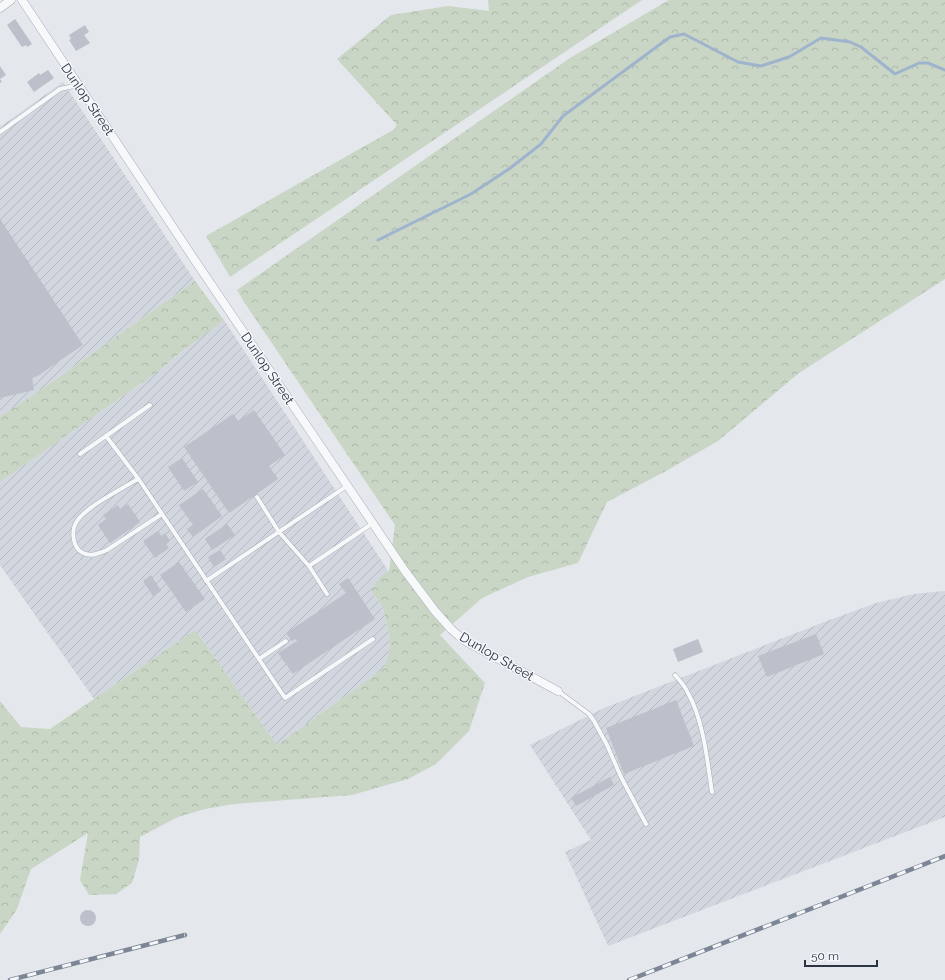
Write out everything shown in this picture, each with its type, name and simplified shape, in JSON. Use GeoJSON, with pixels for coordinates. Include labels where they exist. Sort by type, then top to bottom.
{"type":"FeatureCollection","features":[{"type":"Feature","properties":{"kind":"street"},"geometry":{"type":"LineString","coordinates":[[0,8],[11,0]]}},
{"type":"Feature","properties":{"kind":"street","name":"Dunlop Street"},"geometry":{"type":"LineString","coordinates":[[22,0],[80,85],[196,262],[427,600],[451,630],[467,642],[558,691]]}},
{"type":"Feature","properties":{"kind":"lane"},"geometry":{"type":"LineString","coordinates":[[0,132],[60,89],[80,85]]}},
{"type":"Feature","properties":{"kind":"lane"},"geometry":{"type":"LineString","coordinates":[[80,454],[150,405]]}},
{"type":"Feature","properties":{"kind":"lane"},"geometry":{"type":"LineString","coordinates":[[106,436],[162,514],[285,698],[373,639]]}},
{"type":"Feature","properties":{"kind":"lane"},"geometry":{"type":"LineString","coordinates":[[138,479],[93,507],[77,521],[73,535],[77,548],[83,553],[90,555],[97,554],[107,550],[162,514]]}},
{"type":"Feature","properties":{"kind":"lane"},"geometry":{"type":"LineString","coordinates":[[206,581],[348,485]]}},
{"type":"Feature","properties":{"kind":"lane"},"geometry":{"type":"LineString","coordinates":[[257,497],[279,532],[309,566],[327,594]]}},
{"type":"Feature","properties":{"kind":"lane"},"geometry":{"type":"LineString","coordinates":[[309,566],[373,523]]}},
{"type":"Feature","properties":{"kind":"lane"},"geometry":{"type":"LineString","coordinates":[[259,659],[286,641]]}},
{"type":"Feature","properties":{"kind":"lane"},"geometry":{"type":"LineString","coordinates":[[675,675],[689,693],[697,716],[706,748],[712,792]]}},
{"type":"Feature","properties":{"kind":"lane"},"geometry":{"type":"LineString","coordinates":[[558,691],[589,714],[594,721],[646,824]]}},
{"type":"Feature","properties":{"kind":"shaded area"},"geometry":{"type":"Polygon","coordinates":[[[63,82],[195,281],[32,396],[0,416],[0,127],[63,82]]]}},
{"type":"Feature","properties":{"kind":"shaded area"},"geometry":{"type":"Polygon","coordinates":[[[224,320],[389,572],[379,578],[371,590],[383,608],[389,635],[390,650],[384,668],[277,745],[195,630],[94,699],[0,565],[0,482],[163,368],[202,335],[224,320]]]}},
{"type":"Feature","properties":{"kind":"shaded area"},"geometry":{"type":"Polygon","coordinates":[[[945,591],[945,817],[608,946],[565,852],[591,840],[530,745],[604,708],[827,621],[876,603],[914,594],[945,591]]]}},
{"type":"Feature","properties":{"kind":"green space"},"geometry":{"type":"Polygon","coordinates":[[[488,0],[642,0],[230,277],[206,236],[393,130],[397,125],[337,59],[391,15],[448,6],[489,11],[488,0]]]}},
{"type":"Feature","properties":{"kind":"green space"},"geometry":{"type":"Polygon","coordinates":[[[669,0],[945,0],[945,279],[799,373],[718,441],[666,471],[607,502],[578,563],[528,577],[482,598],[440,635],[485,683],[469,731],[436,764],[408,779],[352,795],[234,804],[205,809],[178,817],[140,837],[139,860],[132,883],[116,894],[89,895],[80,880],[88,833],[31,869],[17,909],[0,934],[0,701],[21,727],[50,729],[195,630],[277,745],[384,668],[390,650],[389,635],[383,608],[371,590],[379,578],[389,571],[395,525],[237,290],[570,58],[669,0]]]}},
{"type":"Feature","properties":{"kind":"green space"},"geometry":{"type":"Polygon","coordinates":[[[195,281],[224,320],[181,352],[163,368],[0,482],[0,416],[32,396],[195,281]]]}},
{"type":"Feature","properties":{"kind":"building"},"geometry":{"type":"Polygon","coordinates":[[[15,19],[32,44],[27,47],[26,45],[22,47],[7,25],[15,19]]]}},
{"type":"Feature","properties":{"kind":"building"},"geometry":{"type":"Polygon","coordinates":[[[85,25],[89,32],[84,35],[90,43],[76,51],[69,40],[71,39],[69,35],[85,25]]]}},
{"type":"Feature","properties":{"kind":"building"},"geometry":{"type":"Polygon","coordinates":[[[0,66],[6,75],[0,79],[0,66]]]}},
{"type":"Feature","properties":{"kind":"building"},"geometry":{"type":"Polygon","coordinates":[[[48,70],[54,78],[34,92],[27,82],[39,73],[40,75],[48,70]]]}},
{"type":"Feature","properties":{"kind":"building"},"geometry":{"type":"Polygon","coordinates":[[[0,219],[83,345],[36,377],[32,377],[34,390],[0,398],[0,219]]]}},
{"type":"Feature","properties":{"kind":"building"},"geometry":{"type":"Polygon","coordinates":[[[254,410],[285,455],[269,466],[278,479],[229,513],[184,447],[233,414],[238,421],[254,410]]]}},
{"type":"Feature","properties":{"kind":"building"},"geometry":{"type":"Polygon","coordinates":[[[182,458],[198,482],[184,491],[168,467],[182,458]]]}},
{"type":"Feature","properties":{"kind":"building"},"geometry":{"type":"Polygon","coordinates":[[[203,489],[222,516],[193,537],[187,529],[193,525],[179,505],[203,489]]]}},
{"type":"Feature","properties":{"kind":"building"},"geometry":{"type":"Polygon","coordinates":[[[128,504],[140,522],[110,543],[98,525],[106,519],[103,515],[118,505],[120,509],[128,504]]]}},
{"type":"Feature","properties":{"kind":"building"},"geometry":{"type":"Polygon","coordinates":[[[227,524],[235,535],[212,550],[205,539],[227,524]]]}},
{"type":"Feature","properties":{"kind":"building"},"geometry":{"type":"Polygon","coordinates":[[[158,531],[161,536],[165,533],[170,541],[166,544],[169,548],[155,558],[143,541],[158,531]]]}},
{"type":"Feature","properties":{"kind":"building"},"geometry":{"type":"Polygon","coordinates":[[[220,550],[226,559],[214,567],[208,557],[220,550]]]}},
{"type":"Feature","properties":{"kind":"building"},"geometry":{"type":"Polygon","coordinates":[[[179,562],[205,599],[186,612],[160,575],[179,562]]]}},
{"type":"Feature","properties":{"kind":"building"},"geometry":{"type":"Polygon","coordinates":[[[151,575],[161,591],[153,596],[143,581],[151,575]]]}},
{"type":"Feature","properties":{"kind":"building"},"geometry":{"type":"Polygon","coordinates":[[[348,578],[375,619],[293,674],[278,653],[297,641],[296,639],[292,641],[286,633],[346,593],[339,584],[348,578]]]}},
{"type":"Feature","properties":{"kind":"building"},"geometry":{"type":"Polygon","coordinates":[[[816,634],[824,654],[767,677],[758,656],[816,634]]]}},
{"type":"Feature","properties":{"kind":"building"},"geometry":{"type":"Polygon","coordinates":[[[698,639],[703,652],[678,662],[673,649],[698,639]]]}},
{"type":"Feature","properties":{"kind":"building"},"geometry":{"type":"Polygon","coordinates":[[[676,700],[694,746],[624,774],[606,728],[676,700]]]}},
{"type":"Feature","properties":{"kind":"building"},"geometry":{"type":"Polygon","coordinates":[[[610,777],[614,785],[576,806],[571,798],[610,777]]]}},
{"type":"Feature","properties":{"kind":"building"},"geometry":{"type":"Polygon","coordinates":[[[88,910],[94,912],[96,918],[94,924],[88,926],[82,924],[80,918],[82,912],[88,910]]]}},
{"type":"Feature","properties":{"kind":"waterway"},"geometry":{"type":"LineString","coordinates":[[378,240],[471,194],[509,169],[541,144],[563,116],[670,37],[684,34],[738,62],[761,66],[789,57],[821,38],[850,42],[861,47],[895,74],[919,63],[928,63],[945,70]]}},
{"type":"Feature","properties":{"kind":"railway"},"geometry":{"type":"LineString","coordinates":[[629,980],[945,856]]}},
{"type":"Feature","properties":{"kind":"railway"},"geometry":{"type":"LineString","coordinates":[[10,980],[185,935]]}}]}
